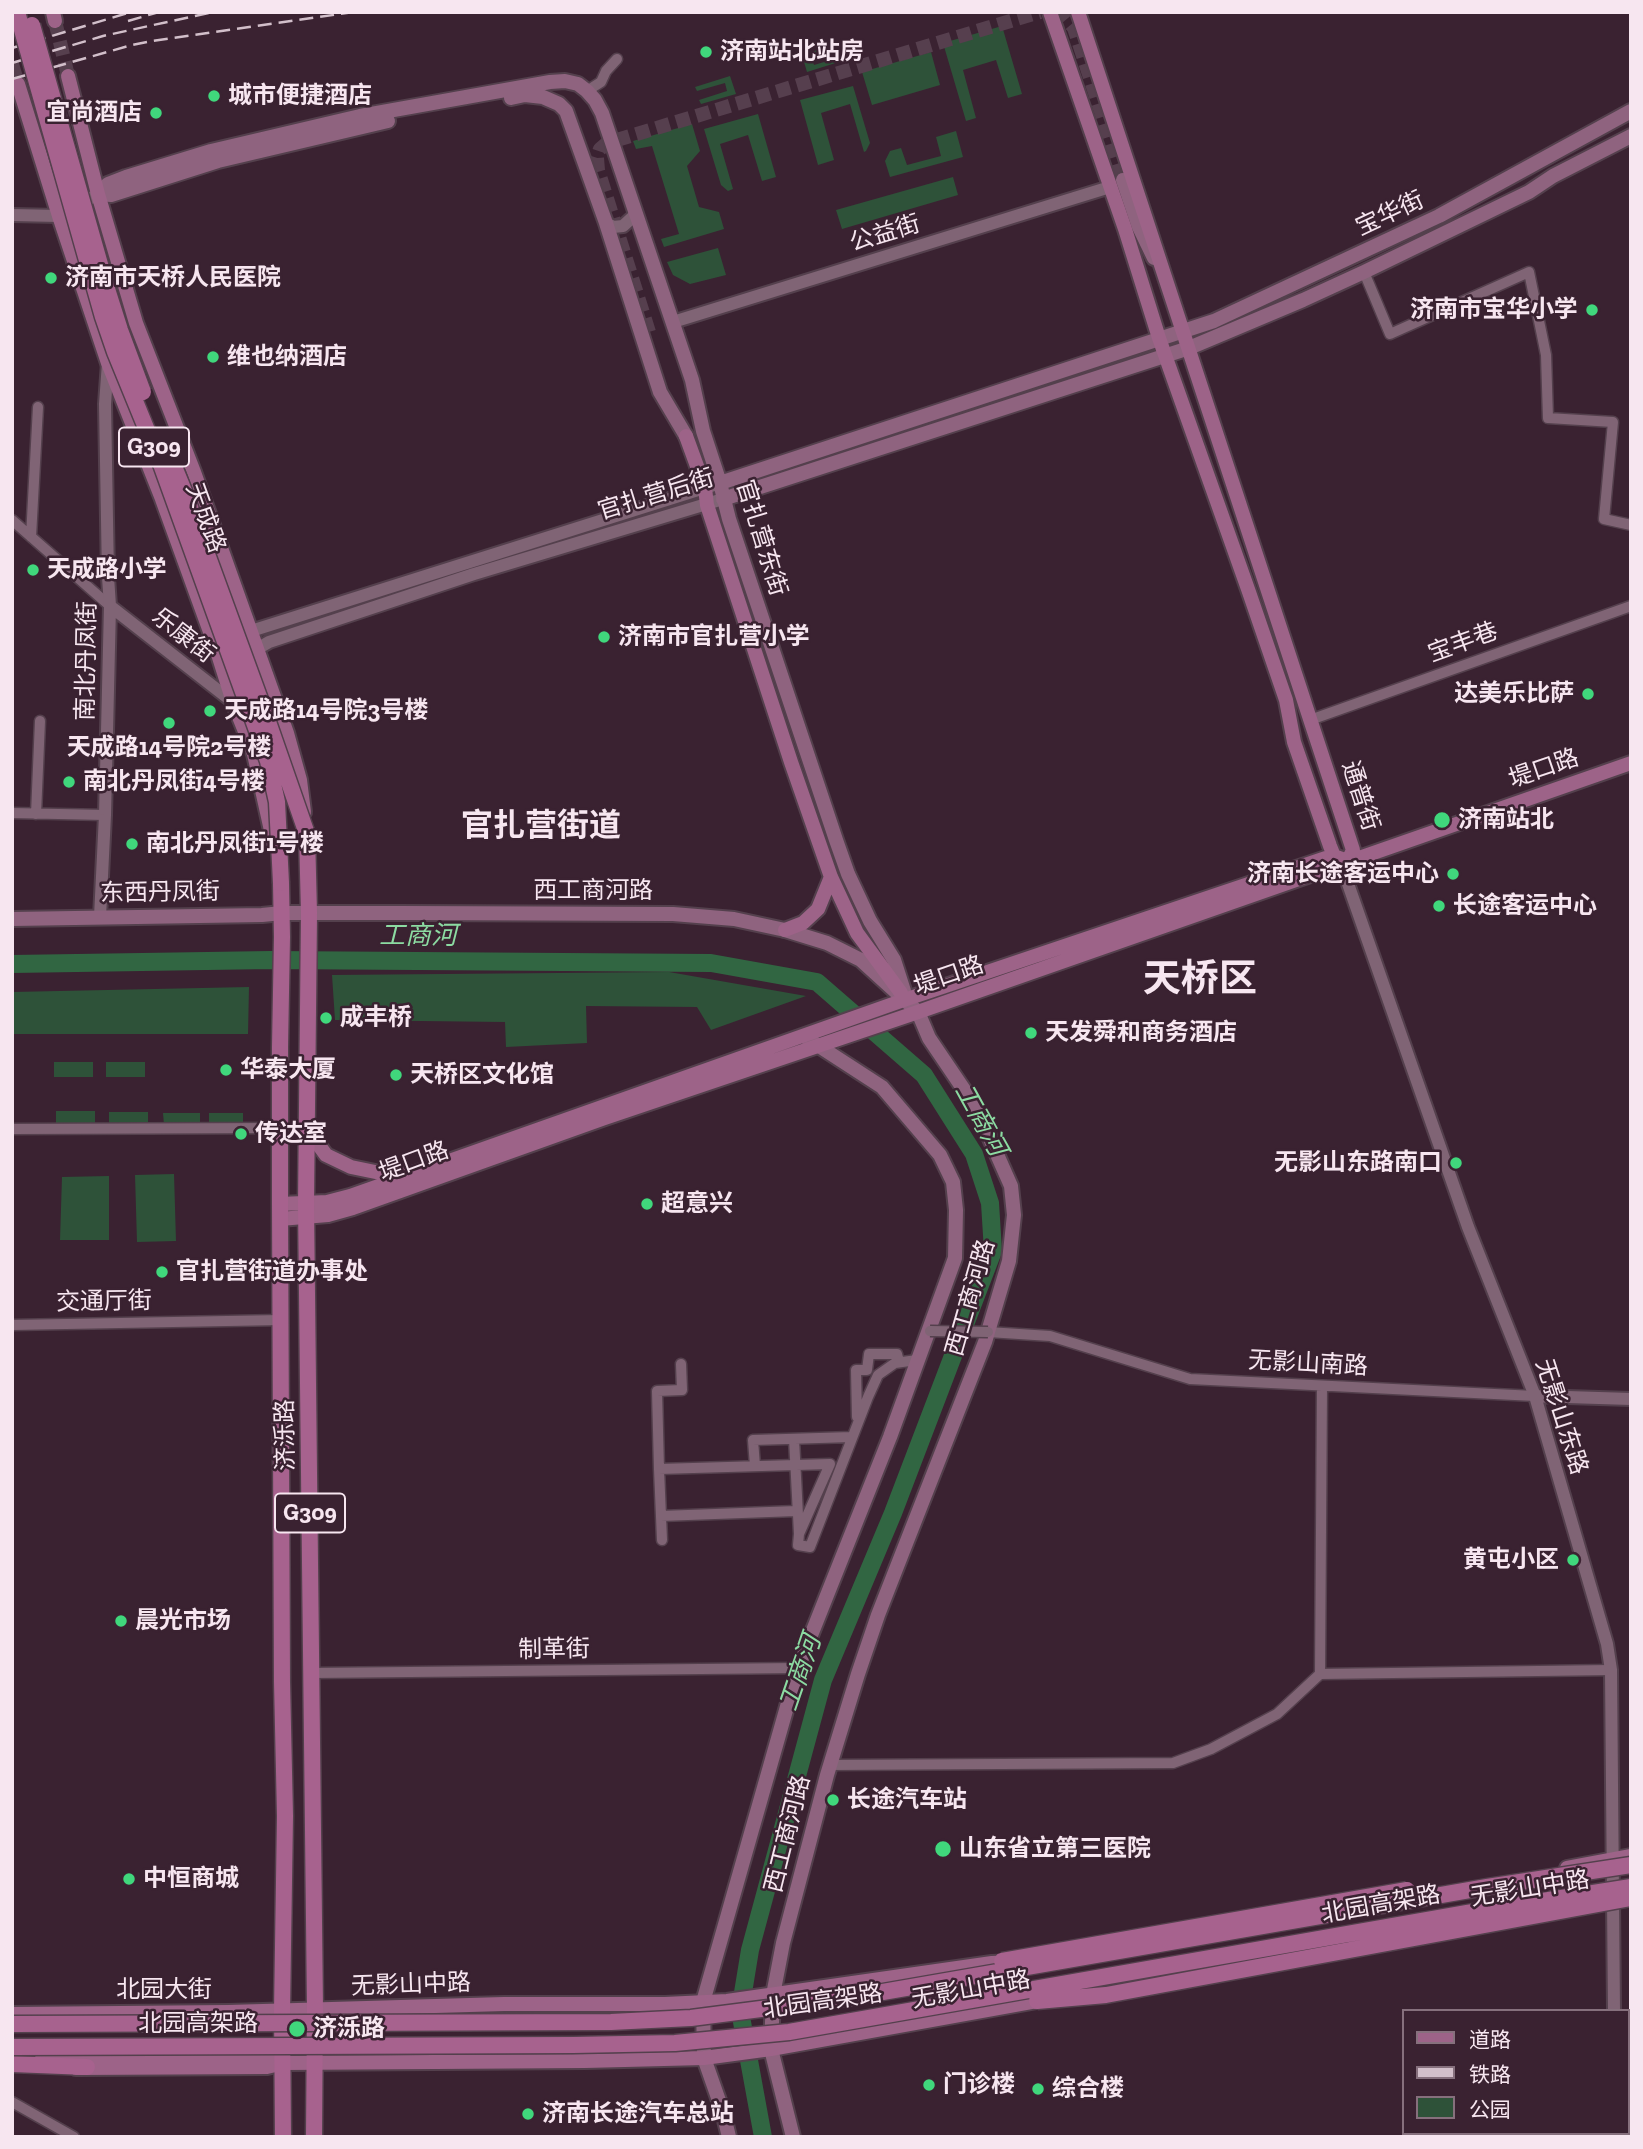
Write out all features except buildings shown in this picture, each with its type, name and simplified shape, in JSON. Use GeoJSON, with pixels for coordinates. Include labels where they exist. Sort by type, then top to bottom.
{"type":"FeatureCollection","features":[{"type":"Feature","properties":{"kind":"highway","name":"天成路"},"geometry":{"type":"LineString","coordinates":[[17,12],[103,317],[166,479],[268,761],[277,802],[282,913]]}},
{"type":"Feature","properties":{"kind":"highway","name":"天成路"},"geometry":{"type":"LineString","coordinates":[[28,12],[120,330],[184,491],[307,834],[309,913]]}},
{"type":"Feature","properties":{"kind":"highway","name":"济泺路"},"geometry":{"type":"LineString","coordinates":[[282,913],[280,1211],[285,1816],[282,2011],[284,2137]]}},
{"type":"Feature","properties":{"kind":"highway","name":"济泺路"},"geometry":{"type":"LineString","coordinates":[[309,913],[307,1211],[314,2137]]}},
{"type":"Feature","properties":{"kind":"highway","name":"北园高架路"},"geometry":{"type":"LineString","coordinates":[[12,2024],[611,2022],[691,2018],[854,1997],[1594,1869],[1631,1865]]}},
{"type":"Feature","properties":{"kind":"highway"},"geometry":{"type":"LineString","coordinates":[[992,1963],[1402,1891],[1594,1869]]}},
{"type":"Feature","properties":{"kind":"highway","name":"北园高架路"},"geometry":{"type":"LineString","coordinates":[[12,2048],[585,2045],[675,2043],[789,2032],[1425,1920],[1631,1887]]}},
{"type":"Feature","properties":{"kind":"highway"},"geometry":{"type":"LineString","coordinates":[[1037,2001],[1106,1995],[1631,1897]]}},
{"type":"Feature","properties":{"kind":"highway"},"geometry":{"type":"LineString","coordinates":[[12,2064],[87,2067]]}},
{"type":"Feature","properties":{"kind":"main road","name":"通普街"},"geometry":{"type":"LineString","coordinates":[[1050,12],[1117,183],[1159,338],[1250,592],[1286,700],[1294,742],[1345,855]]}},
{"type":"Feature","properties":{"kind":"main road","name":"通普街"},"geometry":{"type":"LineString","coordinates":[[1078,12],[1310,720],[1345,855]]}},
{"type":"Feature","properties":{"kind":"main road","name":"天成路"},"geometry":{"type":"LineString","coordinates":[[68,76],[98,194],[136,323],[194,472],[293,756],[300,780],[307,834]]}},
{"type":"Feature","properties":{"kind":"main road"},"geometry":{"type":"LineString","coordinates":[[98,194],[108,184],[126,177],[211,151],[360,116],[523,86],[565,81],[578,84],[587,92]]}},
{"type":"Feature","properties":{"kind":"main road","name":"天成路"},"geometry":{"type":"LineString","coordinates":[[18,84],[108,363],[162,499],[233,702],[254,754],[266,801],[281,883]]}},
{"type":"Feature","properties":{"kind":"main road","name":"官扎营东街"},"geometry":{"type":"LineString","coordinates":[[587,92],[602,113],[673,322],[692,380],[703,431],[723,499],[848,874],[870,921],[894,960],[903,995]]}},
{"type":"Feature","properties":{"kind":"main road","name":"官扎营东街"},"geometry":{"type":"LineString","coordinates":[[98,194],[111,195],[218,161],[369,125],[525,95],[543,97],[559,104],[573,125],[660,392],[685,436],[705,488],[707,505],[831,877],[857,933],[903,995]]}},
{"type":"Feature","properties":{"kind":"main road","name":"宝华街"},"geometry":{"type":"LineString","coordinates":[[1159,338],[1214,321],[1439,216],[1631,111]]}},
{"type":"Feature","properties":{"kind":"main road","name":"宝华街"},"geometry":{"type":"LineString","coordinates":[[1189,348],[1364,272],[1529,192],[1553,176],[1631,136]]}},
{"type":"Feature","properties":{"kind":"main road"},"geometry":{"type":"LineString","coordinates":[[1117,183],[1175,304]]}},
{"type":"Feature","properties":{"kind":"main road"},"geometry":{"type":"LineString","coordinates":[[649,332],[685,436]]}},
{"type":"Feature","properties":{"kind":"main road","name":"官扎营后街"},"geometry":{"type":"LineString","coordinates":[[720,483],[1159,338]]}},
{"type":"Feature","properties":{"kind":"main road","name":"官扎营后街"},"geometry":{"type":"LineString","coordinates":[[723,499],[1189,348]]}},
{"type":"Feature","properties":{"kind":"main road","name":"堤口路"},"geometry":{"type":"LineString","coordinates":[[280,1211],[307,1211],[328,1215],[353,1208],[818,1045],[898,1018],[920,1016],[1345,855],[1631,753]]}},
{"type":"Feature","properties":{"kind":"main road","name":"堤口路"},"geometry":{"type":"LineString","coordinates":[[307,1211],[805,1037],[888,1006],[903,995],[1631,763]]}},
{"type":"Feature","properties":{"kind":"main road"},"geometry":{"type":"LineString","coordinates":[[785,930],[803,923],[818,909],[831,877]]}},
{"type":"Feature","properties":{"kind":"main road","name":"西工商河路"},"geometry":{"type":"LineString","coordinates":[[309,913],[673,914],[734,919],[827,943],[861,960],[903,995],[920,1016],[929,1038],[977,1108],[1011,1186],[1014,1215],[1009,1261],[988,1332],[878,1615],[830,1765],[783,1943],[766,1996],[766,2050],[793,2137]]}},
{"type":"Feature","properties":{"kind":"main road","name":"东西丹凤街"},"geometry":{"type":"LineString","coordinates":[[12,919],[309,913]]}},
{"type":"Feature","properties":{"kind":"main road","name":"西工商河路"},"geometry":{"type":"LineString","coordinates":[[729,2137],[704,2058],[709,2002],[797,1668],[890,1437],[955,1258],[956,1210],[953,1182],[940,1155],[882,1087],[805,1037]]}},
{"type":"Feature","properties":{"kind":"main road"},"geometry":{"type":"LineString","coordinates":[[307,1129],[326,1155],[351,1167],[384,1174],[416,1173]]}},
{"type":"Feature","properties":{"kind":"main road","name":"无影山中路"},"geometry":{"type":"LineString","coordinates":[[315,2010],[504,2004],[666,2004],[766,1996],[992,1963],[1035,1961],[1463,1890],[1631,1856]]}},
{"type":"Feature","properties":{"kind":"main road","name":"无影山中路"},"geometry":{"type":"LineString","coordinates":[[314,2063],[585,2061],[721,2056],[1037,2001],[1188,1970],[1631,1897]]}},
{"type":"Feature","properties":{"kind":"main road","name":"北园大街"},"geometry":{"type":"LineString","coordinates":[[12,2014],[315,2010]]}},
{"type":"Feature","properties":{"kind":"main road"},"geometry":{"type":"LineString","coordinates":[[12,2058],[270,2056],[284,2063]]}},
{"type":"Feature","properties":{"kind":"main road"},"geometry":{"type":"LineString","coordinates":[[50,2058],[87,2067]]}},
{"type":"Feature","properties":{"kind":"main road"},"geometry":{"type":"LineString","coordinates":[[12,2072],[87,2067],[267,2067],[284,2063],[314,2063]]}},
{"type":"Feature","properties":{"kind":"street"},"geometry":{"type":"LineString","coordinates":[[587,92],[601,82],[606,71],[617,60]]}},
{"type":"Feature","properties":{"kind":"street","name":"公益街"},"geometry":{"type":"LineString","coordinates":[[673,322],[1117,183]]}},
{"type":"Feature","properties":{"kind":"street"},"geometry":{"type":"LineString","coordinates":[[12,215],[59,216],[98,194]]}},
{"type":"Feature","properties":{"kind":"street"},"geometry":{"type":"LineString","coordinates":[[606,223],[613,227],[623,226],[635,215]]}},
{"type":"Feature","properties":{"kind":"street"},"geometry":{"type":"LineString","coordinates":[[1364,272],[1390,334],[1529,272],[1546,355],[1548,418],[1613,422],[1604,519],[1631,525]]}},
{"type":"Feature","properties":{"kind":"street","name":"南北丹凤街"},"geometry":{"type":"LineString","coordinates":[[100,917],[110,606],[107,577],[105,426],[108,363]]}},
{"type":"Feature","properties":{"kind":"street"},"geometry":{"type":"LineString","coordinates":[[31,537],[38,407]]}},
{"type":"Feature","properties":{"kind":"street","name":"官扎营后街"},"geometry":{"type":"LineString","coordinates":[[250,631],[720,483]]}},
{"type":"Feature","properties":{"kind":"street","name":"官扎营后街"},"geometry":{"type":"LineString","coordinates":[[257,649],[269,642],[474,574],[723,499]]}},
{"type":"Feature","properties":{"kind":"street","name":"乐康街"},"geometry":{"type":"LineString","coordinates":[[12,520],[110,606],[233,702]]}},
{"type":"Feature","properties":{"kind":"street","name":"宝丰巷"},"geometry":{"type":"LineString","coordinates":[[1310,720],[1631,606]]}},
{"type":"Feature","properties":{"kind":"street"},"geometry":{"type":"LineString","coordinates":[[36,814],[40,722]]}},
{"type":"Feature","properties":{"kind":"street"},"geometry":{"type":"LineString","coordinates":[[12,813],[105,815]]}},
{"type":"Feature","properties":{"kind":"street","name":"无影山东路"},"geometry":{"type":"LineString","coordinates":[[1345,855],[1346,878],[1459,1203],[1535,1396],[1607,1644],[1611,1670],[1614,2009]]}},
{"type":"Feature","properties":{"kind":"street"},"geometry":{"type":"LineString","coordinates":[[12,1129],[280,1128]]}},
{"type":"Feature","properties":{"kind":"street","name":"交通厅街"},"geometry":{"type":"LineString","coordinates":[[12,1325],[281,1320]]}},
{"type":"Feature","properties":{"kind":"street","name":"无影山南路"},"geometry":{"type":"LineString","coordinates":[[930,1331],[1050,1336],[1190,1379],[1631,1399]]}},
{"type":"Feature","properties":{"kind":"street"},"geometry":{"type":"LineString","coordinates":[[857,1424],[856,1370],[867,1370],[869,1354],[897,1354],[899,1363]]}},
{"type":"Feature","properties":{"kind":"street"},"geometry":{"type":"LineString","coordinates":[[794,1439],[798,1545],[810,1547],[878,1375],[899,1363],[917,1360]]}},
{"type":"Feature","properties":{"kind":"street"},"geometry":{"type":"LineString","coordinates":[[662,1540],[657,1391],[682,1390],[681,1364]]}},
{"type":"Feature","properties":{"kind":"street"},"geometry":{"type":"LineString","coordinates":[[1320,1674],[1322,1386]]}},
{"type":"Feature","properties":{"kind":"street"},"geometry":{"type":"LineString","coordinates":[[755,1466],[753,1440],[852,1437]]}},
{"type":"Feature","properties":{"kind":"street"},"geometry":{"type":"LineString","coordinates":[[659,1469],[843,1462]]}},
{"type":"Feature","properties":{"kind":"street"},"geometry":{"type":"LineString","coordinates":[[799,1534],[830,1464]]}},
{"type":"Feature","properties":{"kind":"street"},"geometry":{"type":"LineString","coordinates":[[661,1516],[796,1511]]}},
{"type":"Feature","properties":{"kind":"street","name":"制革街"},"geometry":{"type":"LineString","coordinates":[[312,1673],[797,1668]]}},
{"type":"Feature","properties":{"kind":"street"},"geometry":{"type":"LineString","coordinates":[[830,1765],[1173,1763],[1211,1749],[1277,1713],[1320,1674],[1611,1670]]}},
{"type":"Feature","properties":{"kind":"street"},"geometry":{"type":"LineString","coordinates":[[12,2102],[74,2137]]}},
{"type":"Feature","properties":{"kind":"green space"},"geometry":{"type":"Polygon","coordinates":[[[1002,26],[1022,94],[1008,98],[996,60],[963,70],[976,118],[966,121],[943,43],[1002,26]]]}},
{"type":"Feature","properties":{"kind":"green space"},"geometry":{"type":"Polygon","coordinates":[[[836,44],[838,48],[811,56],[814,65],[841,57],[842,61],[807,72],[802,55],[836,44]]]}},
{"type":"Feature","properties":{"kind":"green space"},"geometry":{"type":"Polygon","coordinates":[[[931,52],[940,85],[872,105],[862,72],[931,52]]]}},
{"type":"Feature","properties":{"kind":"green space"},"geometry":{"type":"Polygon","coordinates":[[[730,76],[736,94],[701,104],[699,100],[727,91],[725,83],[697,91],[695,87],[730,76]]]}},
{"type":"Feature","properties":{"kind":"green space"},"geometry":{"type":"Polygon","coordinates":[[[853,86],[870,143],[864,152],[850,104],[821,113],[834,160],[818,165],[800,100],[853,86]]]}},
{"type":"Feature","properties":{"kind":"green space"},"geometry":{"type":"Polygon","coordinates":[[[758,114],[776,177],[762,181],[748,135],[720,144],[733,189],[728,191],[721,185],[704,129],[758,114]]]}},
{"type":"Feature","properties":{"kind":"green space"},"geometry":{"type":"Polygon","coordinates":[[[692,124],[700,151],[687,166],[699,207],[719,212],[724,229],[664,247],[661,239],[679,234],[652,146],[636,149],[633,141],[692,124]]]}},
{"type":"Feature","properties":{"kind":"green space"},"geometry":{"type":"Polygon","coordinates":[[[956,131],[963,157],[890,177],[885,161],[890,151],[901,148],[907,165],[941,156],[936,137],[956,131]]]}},
{"type":"Feature","properties":{"kind":"green space"},"geometry":{"type":"Polygon","coordinates":[[[953,177],[958,195],[842,229],[836,210],[953,177]]]}},
{"type":"Feature","properties":{"kind":"green space"},"geometry":{"type":"Polygon","coordinates":[[[718,248],[726,275],[690,284],[673,275],[667,262],[718,248]]]}},
{"type":"Feature","properties":{"kind":"green space"},"geometry":{"type":"Polygon","coordinates":[[[669,972],[806,996],[711,1030],[697,1007],[586,1006],[587,1043],[506,1047],[505,1022],[335,1020],[332,975],[669,972]]]}},
{"type":"Feature","properties":{"kind":"green space"},"geometry":{"type":"Polygon","coordinates":[[[249,987],[248,1034],[12,1034],[12,992],[249,987]]]}},
{"type":"Feature","properties":{"kind":"green space"},"geometry":{"type":"Polygon","coordinates":[[[54,1062],[93,1062],[93,1077],[54,1077],[54,1062]]]}},
{"type":"Feature","properties":{"kind":"green space"},"geometry":{"type":"Polygon","coordinates":[[[106,1062],[145,1062],[145,1077],[106,1077],[106,1062]]]}},
{"type":"Feature","properties":{"kind":"green space"},"geometry":{"type":"Polygon","coordinates":[[[56,1111],[95,1111],[95,1126],[56,1126],[56,1111]]]}},
{"type":"Feature","properties":{"kind":"green space"},"geometry":{"type":"Polygon","coordinates":[[[109,1112],[148,1112],[148,1126],[109,1126],[109,1112]]]}},
{"type":"Feature","properties":{"kind":"green space"},"geometry":{"type":"Polygon","coordinates":[[[163,1113],[200,1113],[200,1125],[164,1125],[163,1113]]]}},
{"type":"Feature","properties":{"kind":"green space"},"geometry":{"type":"Polygon","coordinates":[[[209,1113],[243,1113],[243,1124],[209,1124],[209,1113]]]}},
{"type":"Feature","properties":{"kind":"green space"},"geometry":{"type":"Polygon","coordinates":[[[174,1174],[176,1241],[137,1242],[135,1175],[174,1174]]]}},
{"type":"Feature","properties":{"kind":"green space"},"geometry":{"type":"Polygon","coordinates":[[[109,1176],[109,1240],[60,1240],[62,1177],[109,1176]]]}},
{"type":"Feature","properties":{"kind":"waterway","name":"工商河"},"geometry":{"type":"LineString","coordinates":[[12,964],[271,960],[711,963],[817,982],[924,1075],[974,1154],[990,1203],[993,1251],[893,1513],[823,1680],[750,1950],[740,2011],[763,2137]]}},
{"type":"Feature","properties":{"kind":"tunnel"},"geometry":{"type":"LineString","coordinates":[[649,332],[598,170],[597,158],[600,149],[607,143],[1040,12]]}},
{"type":"Feature","properties":{"kind":"tunnel"},"geometry":{"type":"LineString","coordinates":[[1055,12],[1063,15],[1074,28],[1123,180]]}},
{"type":"Feature","properties":{"kind":"tunnel"},"geometry":{"type":"LineString","coordinates":[[55,21],[68,76]]}},
{"type":"Feature","properties":{"kind":"tunnel"},"geometry":{"type":"LineString","coordinates":[[12,64],[18,84]]}},
{"type":"Feature","properties":{"kind":"railway"},"geometry":{"type":"LineString","coordinates":[[12,48],[131,12]]}},
{"type":"Feature","properties":{"kind":"railway"},"geometry":{"type":"LineString","coordinates":[[128,21],[159,12]]}},
{"type":"Feature","properties":{"kind":"railway"},"geometry":{"type":"LineString","coordinates":[[12,63],[103,36],[213,12]]}},
{"type":"Feature","properties":{"kind":"railway"},"geometry":{"type":"LineString","coordinates":[[12,79],[152,41],[354,12]]}},
{"type":"Feature","properties":{"kind":"place","name":"济南站北站房"},"geometry":{"type":"Point","coordinates":[706,52]}},
{"type":"Feature","properties":{"kind":"place","name":"城市便捷酒店"},"geometry":{"type":"Point","coordinates":[214,96]}},
{"type":"Feature","properties":{"kind":"place","name":"宜尚酒店"},"geometry":{"type":"Point","coordinates":[156,113]}},
{"type":"Feature","properties":{"kind":"place","name":"济南市天桥人民医院"},"geometry":{"type":"Point","coordinates":[51,278]}},
{"type":"Feature","properties":{"kind":"place","name":"济南市宝华小学"},"geometry":{"type":"Point","coordinates":[1592,310]}},
{"type":"Feature","properties":{"kind":"place","name":"维也纳酒店"},"geometry":{"type":"Point","coordinates":[213,357]}},
{"type":"Feature","properties":{"kind":"place","name":"天成路小学"},"geometry":{"type":"Point","coordinates":[33,570]}},
{"type":"Feature","properties":{"kind":"place","name":"济南市官扎营小学"},"geometry":{"type":"Point","coordinates":[604,637]}},
{"type":"Feature","properties":{"kind":"place","name":"达美乐比萨"},"geometry":{"type":"Point","coordinates":[1588,694]}},
{"type":"Feature","properties":{"kind":"place","name":"天成路14号院3号楼"},"geometry":{"type":"Point","coordinates":[210,711]}},
{"type":"Feature","properties":{"kind":"place","name":"天成路14号院2号楼"},"geometry":{"type":"Point","coordinates":[169,723]}},
{"type":"Feature","properties":{"kind":"place","name":"南北丹凤街4号楼"},"geometry":{"type":"Point","coordinates":[69,782]}},
{"type":"Feature","properties":{"kind":"place","name":"济南站北"},"geometry":{"type":"Point","coordinates":[1442,820]}},
{"type":"Feature","properties":{"kind":"place","name":"南北丹凤街1号楼"},"geometry":{"type":"Point","coordinates":[132,844]}},
{"type":"Feature","properties":{"kind":"place","name":"济南长途客运中心"},"geometry":{"type":"Point","coordinates":[1453,874]}},
{"type":"Feature","properties":{"kind":"place","name":"长途客运中心"},"geometry":{"type":"Point","coordinates":[1439,906]}},
{"type":"Feature","properties":{"kind":"place","name":"成丰桥"},"geometry":{"type":"Point","coordinates":[326,1018]}},
{"type":"Feature","properties":{"kind":"place","name":"天发舜和商务酒店"},"geometry":{"type":"Point","coordinates":[1031,1033]}},
{"type":"Feature","properties":{"kind":"place","name":"华泰大厦"},"geometry":{"type":"Point","coordinates":[226,1070]}},
{"type":"Feature","properties":{"kind":"place","name":"天桥区文化馆"},"geometry":{"type":"Point","coordinates":[396,1075]}},
{"type":"Feature","properties":{"kind":"place","name":"传达室"},"geometry":{"type":"Point","coordinates":[241,1134]}},
{"type":"Feature","properties":{"kind":"place","name":"无影山东路南口"},"geometry":{"type":"Point","coordinates":[1456,1163]}},
{"type":"Feature","properties":{"kind":"place","name":"超意兴"},"geometry":{"type":"Point","coordinates":[647,1204]}},
{"type":"Feature","properties":{"kind":"place","name":"官扎营街道办事处"},"geometry":{"type":"Point","coordinates":[162,1272]}},
{"type":"Feature","properties":{"kind":"place","name":"黄屯小区"},"geometry":{"type":"Point","coordinates":[1573,1560]}},
{"type":"Feature","properties":{"kind":"place","name":"晨光市场"},"geometry":{"type":"Point","coordinates":[121,1621]}},
{"type":"Feature","properties":{"kind":"place","name":"长途汽车站"},"geometry":{"type":"Point","coordinates":[833,1800]}},
{"type":"Feature","properties":{"kind":"place","name":"山东省立第三医院"},"geometry":{"type":"Point","coordinates":[943,1849]}},
{"type":"Feature","properties":{"kind":"place","name":"中恒商城"},"geometry":{"type":"Point","coordinates":[129,1879]}},
{"type":"Feature","properties":{"kind":"place","name":"济泺路"},"geometry":{"type":"Point","coordinates":[297,2029]}},
{"type":"Feature","properties":{"kind":"place","name":"门诊楼"},"geometry":{"type":"Point","coordinates":[929,2085]}},
{"type":"Feature","properties":{"kind":"place","name":"综合楼"},"geometry":{"type":"Point","coordinates":[1038,2089]}},
{"type":"Feature","properties":{"kind":"place","name":"济南长途汽车总站"},"geometry":{"type":"Point","coordinates":[528,2114]}},
{"type":"Feature","properties":{"kind":"district","name":"官扎营街道"},"geometry":{"type":"Point","coordinates":[541,827]}},
{"type":"Feature","properties":{"kind":"district","name":"天桥区"},"geometry":{"type":"Point","coordinates":[1200,980]}}]}
